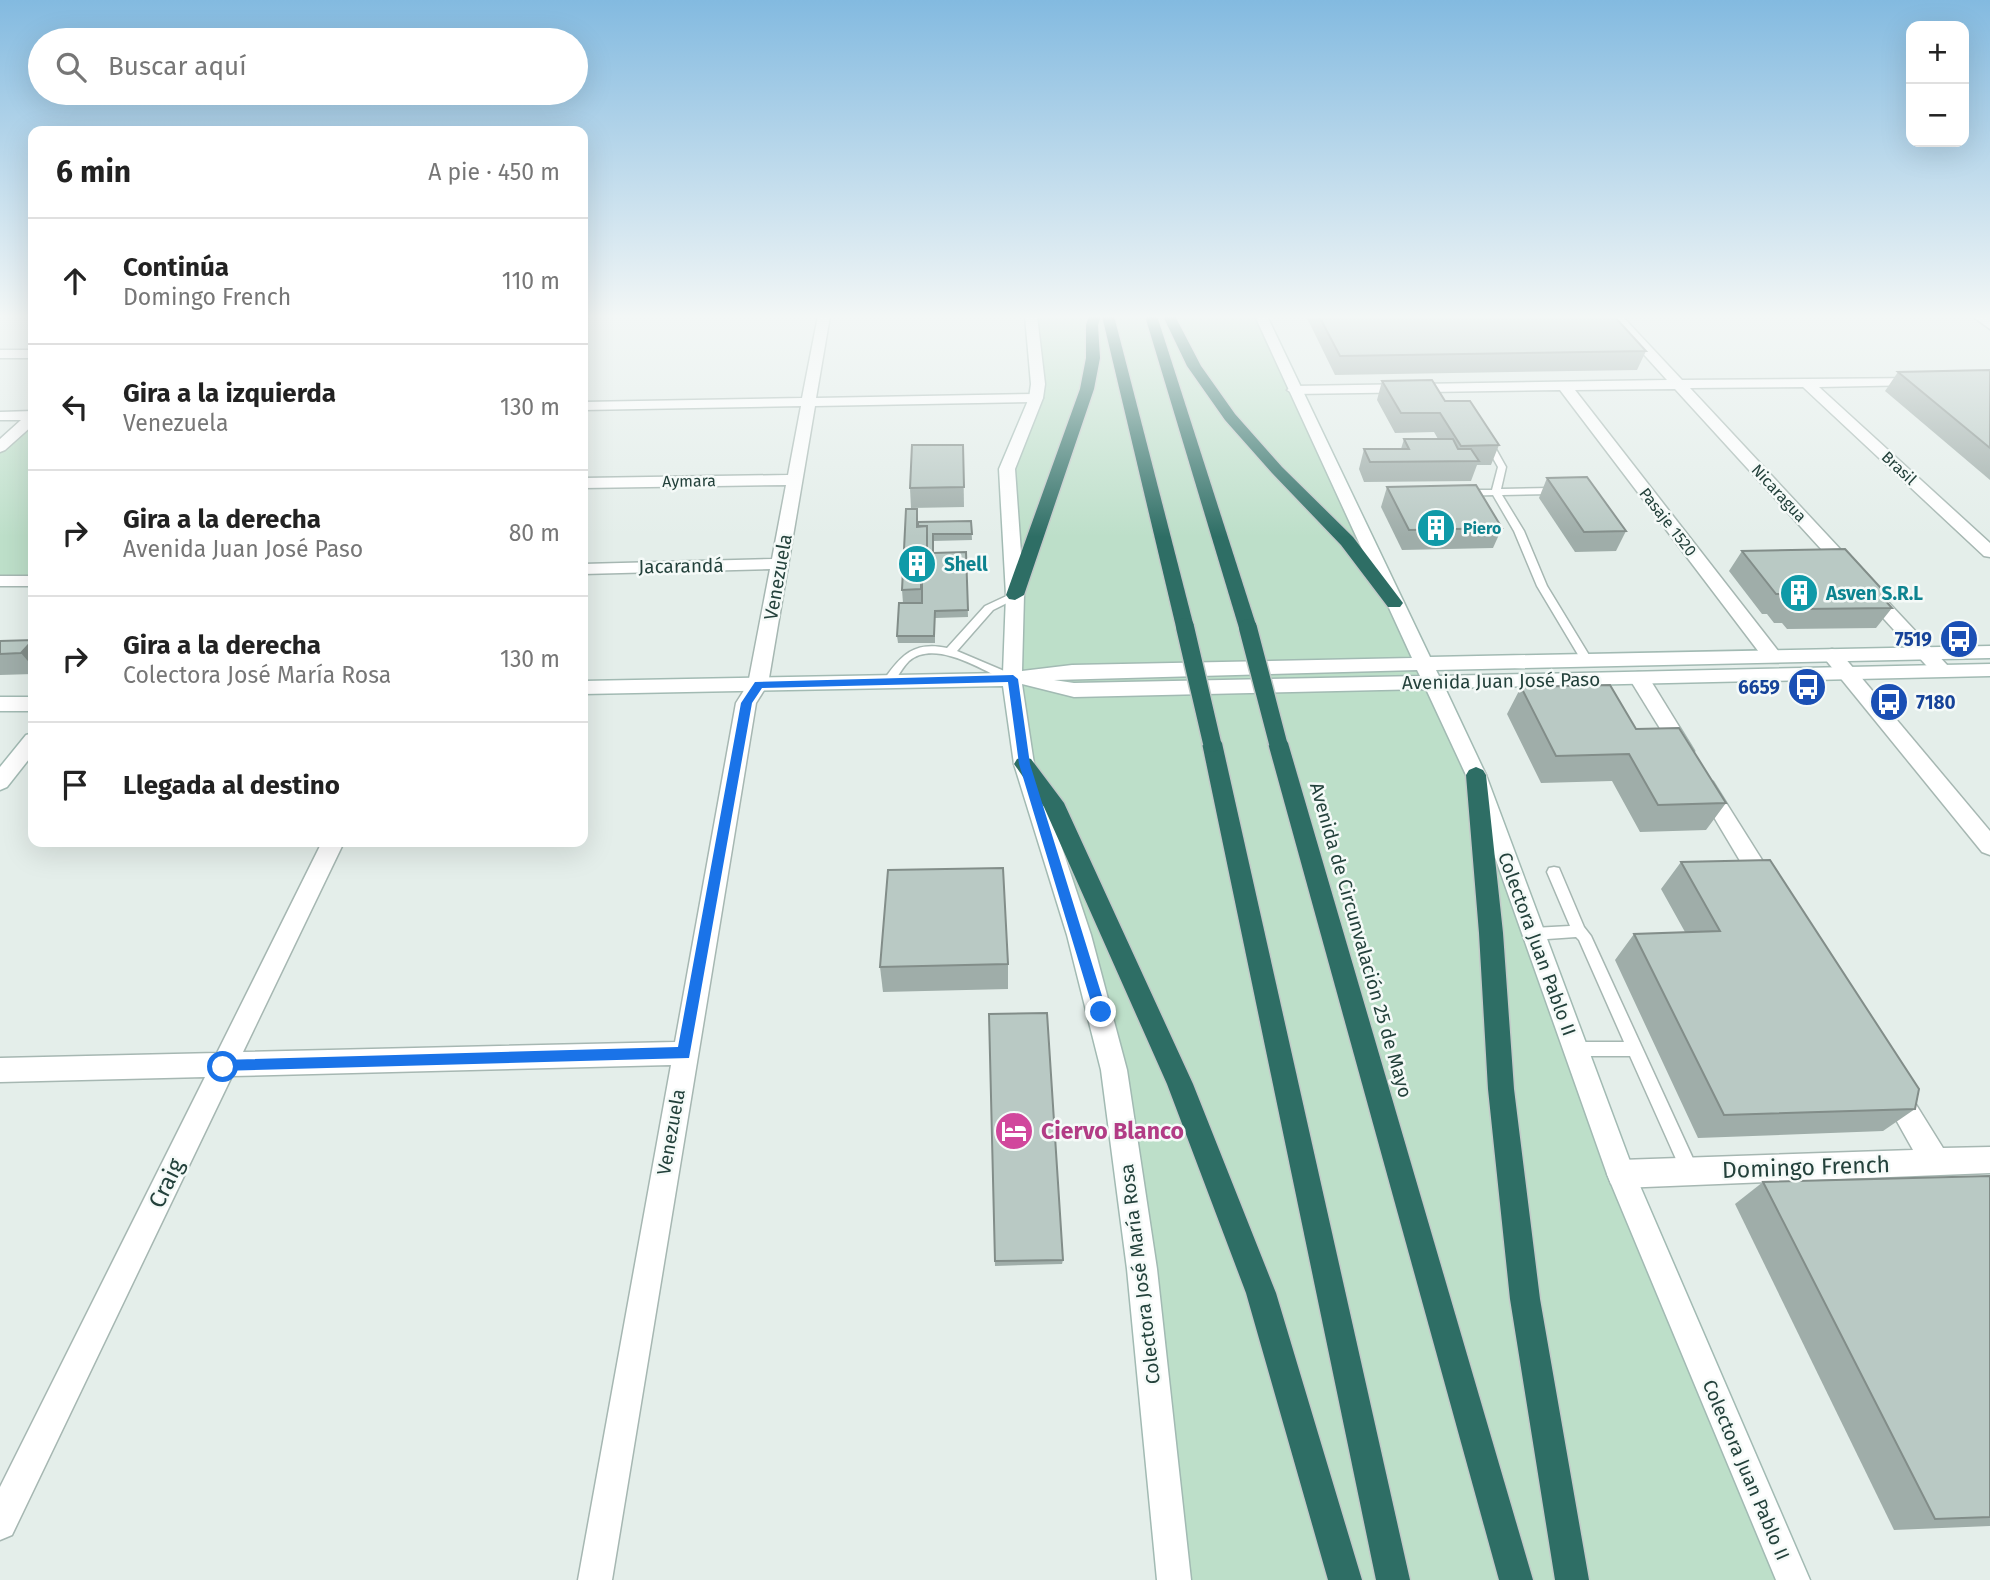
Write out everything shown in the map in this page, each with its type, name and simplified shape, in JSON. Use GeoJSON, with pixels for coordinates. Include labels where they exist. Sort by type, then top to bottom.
{"type":"FeatureCollection","features":[{"type":"Feature","properties":{"kind":"highway"},"geometry":{"type":"LineString","coordinates":[[1014,595],[1087,390]]}},
{"type":"Feature","properties":{"kind":"highway"},"geometry":{"type":"LineString","coordinates":[[1126,390],[1212,743],[1393,1580]]}},
{"type":"Feature","properties":{"kind":"highway","name":"Avenida de Circunvalación 25 de Mayo"},"geometry":{"type":"LineString","coordinates":[[1173,390],[1248,628],[1278,743],[1516,1580]]}},
{"type":"Feature","properties":{"kind":"highway"},"geometry":{"type":"LineString","coordinates":[[1211,390],[1230,417],[1277,470],[1347,541],[1394,603]]}},
{"type":"Feature","properties":{"kind":"highway"},"geometry":{"type":"LineString","coordinates":[[1024,764],[1053,803],[1180,1084],[1261,1293],[1345,1580]]}},
{"type":"Feature","properties":{"kind":"highway"},"geometry":{"type":"LineString","coordinates":[[1476,775],[1491,933],[1501,1089],[1525,1298],[1563,1542],[1572,1580]]}},
{"type":"Feature","properties":{"kind":"street","name":"Venezuela"},"geometry":{"type":"LineString","coordinates":[[595,1580],[746,703],[758,684],[811,390]]}},
{"type":"Feature","properties":{"kind":"street","name":"Colectora José María Rosa"},"geometry":{"type":"LineString","coordinates":[[1037,390],[1007,469],[1014,595],[1013,679],[1024,764],[1079,935],[1114,1070],[1142,1269],[1174,1580]]}},
{"type":"Feature","properties":{"kind":"street"},"geometry":{"type":"LineString","coordinates":[[1294,390],[1431,394],[1512,390]]}},
{"type":"Feature","properties":{"kind":"street","name":"Colectora Juan Pablo II"},"geometry":{"type":"LineString","coordinates":[[1294,390],[1476,775],[1621,1174],[1793,1580]]}},
{"type":"Feature","properties":{"kind":"street","name":"Pasaje 1520"},"geometry":{"type":"LineString","coordinates":[[1566,390],[1772,656]]}},
{"type":"Feature","properties":{"kind":"street","name":"Nicaragua"},"geometry":{"type":"LineString","coordinates":[[1683,390],[1942,671]]}},
{"type":"Feature","properties":{"kind":"street","name":"Brasil"},"geometry":{"type":"LineString","coordinates":[[1814,390],[1990,552]]}},
{"type":"Feature","properties":{"kind":"street"},"geometry":{"type":"LineString","coordinates":[[588,406],[1036,398]]}},
{"type":"Feature","properties":{"kind":"street"},"geometry":{"type":"LineString","coordinates":[[0,415],[28,416]]}},
{"type":"Feature","properties":{"kind":"street"},"geometry":{"type":"LineString","coordinates":[[0,447],[28,421]]}},
{"type":"Feature","properties":{"kind":"street","name":"Aymara"},"geometry":{"type":"LineString","coordinates":[[588,483],[795,480]]}},
{"type":"Feature","properties":{"kind":"street","name":"Jacarandá"},"geometry":{"type":"LineString","coordinates":[[588,569],[780,564]]}},
{"type":"Feature","properties":{"kind":"street"},"geometry":{"type":"LineString","coordinates":[[0,581],[28,581]]}},
{"type":"Feature","properties":{"kind":"street","name":"Avenida Juan José Paso"},"geometry":{"type":"LineString","coordinates":[[588,688],[1013,679],[1072,671],[1990,652]]}},
{"type":"Feature","properties":{"kind":"street"},"geometry":{"type":"LineString","coordinates":[[1832,655],[1990,846]]}},
{"type":"Feature","properties":{"kind":"street","name":"Avenida Juan José Paso"},"geometry":{"type":"LineString","coordinates":[[1013,679],[1074,690],[1990,670]]}},
{"type":"Feature","properties":{"kind":"street"},"geometry":{"type":"LineString","coordinates":[[1639,678],[1777,902]]}},
{"type":"Feature","properties":{"kind":"street"},"geometry":{"type":"LineString","coordinates":[[0,705],[28,704]]}},
{"type":"Feature","properties":{"kind":"street"},"geometry":{"type":"LineString","coordinates":[[0,782],[28,746]]}},
{"type":"Feature","properties":{"kind":"street","name":"Craig"},"geometry":{"type":"LineString","coordinates":[[0,1524],[331,847]]}},
{"type":"Feature","properties":{"kind":"street"},"geometry":{"type":"LineString","coordinates":[[0,1070],[223,1067],[684,1053]]}},
{"type":"Feature","properties":{"kind":"street"},"geometry":{"type":"LineString","coordinates":[[1878,1068],[1936,1162]]}},
{"type":"Feature","properties":{"kind":"street","name":"Domingo French"},"geometry":{"type":"LineString","coordinates":[[1621,1174],[1990,1160]]}},
{"type":"Feature","properties":{"kind":"lane"},"geometry":{"type":"LineString","coordinates":[[1484,435],[1502,467],[1496,492],[1519,531],[1542,586],[1587,660]]}},
{"type":"Feature","properties":{"kind":"lane"},"geometry":{"type":"LineString","coordinates":[[1457,493],[1551,491]]}},
{"type":"Feature","properties":{"kind":"lane"},"geometry":{"type":"LineString","coordinates":[[951,650],[989,608],[1014,595]]}},
{"type":"Feature","properties":{"kind":"lane"},"geometry":{"type":"LineString","coordinates":[[889,681],[907,657],[924,650],[951,650],[1013,679]]}},
{"type":"Feature","properties":{"kind":"lane"},"geometry":{"type":"LineString","coordinates":[[1554,872],[1690,1171]]}},
{"type":"Feature","properties":{"kind":"lane"},"geometry":{"type":"LineString","coordinates":[[1533,934],[1579,931]]}},
{"type":"Feature","properties":{"kind":"lane"},"geometry":{"type":"LineString","coordinates":[[1575,1049],[1634,1049]]}},
{"type":"Feature","properties":{"kind":"green space"},"geometry":{"type":"Polygon","coordinates":[[[1035,390],[1296,390],[1429,673],[1793,1580],[1174,1580],[1114,1070],[1024,764],[1007,469],[1036,398],[1035,390]]]}},
{"type":"Feature","properties":{"kind":"green space"},"geometry":{"type":"Polygon","coordinates":[[[28,428],[28,577],[0,577],[0,453],[28,428]]]}},
{"type":"Feature","properties":{"kind":"building"},"geometry":{"type":"Polygon","coordinates":[[[1387,390],[1438,390],[1445,401],[1470,401],[1499,445],[1461,446],[1440,413],[1401,413],[1387,390]]]}},
{"type":"Feature","properties":{"kind":"building"},"geometry":{"type":"Polygon","coordinates":[[[1919,390],[1990,390],[1990,448],[1919,390]]]}},
{"type":"Feature","properties":{"kind":"building"},"geometry":{"type":"Polygon","coordinates":[[[1404,439],[1453,439],[1458,449],[1471,449],[1479,461],[1370,462],[1364,449],[1409,449],[1404,439]]]}},
{"type":"Feature","properties":{"kind":"building"},"geometry":{"type":"Polygon","coordinates":[[[912,445],[963,445],[964,487],[910,488],[912,445]]]}},
{"type":"Feature","properties":{"kind":"building"},"geometry":{"type":"Polygon","coordinates":[[[1587,477],[1626,531],[1584,532],[1547,478],[1587,477]]]}},
{"type":"Feature","properties":{"kind":"building"},"geometry":{"type":"Polygon","coordinates":[[[1476,485],[1502,528],[1409,530],[1387,487],[1476,485]]]}},
{"type":"Feature","properties":{"kind":"building"},"geometry":{"type":"Polygon","coordinates":[[[906,509],[917,509],[917,527],[927,526],[927,561],[921,561],[921,589],[902,590],[906,509]]]}},
{"type":"Feature","properties":{"kind":"building"},"geometry":{"type":"Polygon","coordinates":[[[971,521],[972,534],[933,534],[933,553],[966,552],[968,610],[935,611],[934,636],[897,636],[899,603],[922,603],[922,575],[927,575],[927,526],[918,526],[918,522],[971,521]]]}},
{"type":"Feature","properties":{"kind":"building"},"geometry":{"type":"Polygon","coordinates":[[[1845,549],[1890,598],[1883,598],[1892,608],[1802,609],[1796,603],[1788,603],[1781,594],[1776,594],[1742,551],[1845,549]]]}},
{"type":"Feature","properties":{"kind":"building"},"geometry":{"type":"Polygon","coordinates":[[[28,640],[28,645],[21,653],[0,654],[0,641],[28,640]]]}},
{"type":"Feature","properties":{"kind":"building"},"geometry":{"type":"Polygon","coordinates":[[[1610,685],[1636,729],[1679,728],[1726,803],[1658,805],[1629,754],[1556,756],[1521,687],[1610,685]]]}},
{"type":"Feature","properties":{"kind":"building"},"geometry":{"type":"Polygon","coordinates":[[[1770,860],[1919,1089],[1915,1109],[1724,1115],[1634,934],[1720,931],[1681,862],[1770,860]]]}},
{"type":"Feature","properties":{"kind":"building"},"geometry":{"type":"Polygon","coordinates":[[[1003,868],[1008,964],[880,967],[888,870],[1003,868]]]}},
{"type":"Feature","properties":{"kind":"building"},"geometry":{"type":"Polygon","coordinates":[[[1047,1013],[1063,1260],[995,1261],[989,1014],[1047,1013]]]}},
{"type":"Feature","properties":{"kind":"building"},"geometry":{"type":"Polygon","coordinates":[[[1990,1176],[1990,1517],[1935,1519],[1763,1182],[1990,1176]]]}},
{"type":"Feature","properties":{"kind":"place","name":"Piero"},"geometry":{"type":"Point","coordinates":[1436,528]}},
{"type":"Feature","properties":{"kind":"place","name":"Shell"},"geometry":{"type":"Point","coordinates":[917,564]}},
{"type":"Feature","properties":{"kind":"place","name":"Asven S.R.L"},"geometry":{"type":"Point","coordinates":[1799,593]}},
{"type":"Feature","properties":{"kind":"place","name":"7519"},"geometry":{"type":"Point","coordinates":[1959,639]}},
{"type":"Feature","properties":{"kind":"place","name":"6659"},"geometry":{"type":"Point","coordinates":[1807,687]}},
{"type":"Feature","properties":{"kind":"place","name":"7180"},"geometry":{"type":"Point","coordinates":[1889,702]}},
{"type":"Feature","properties":{"kind":"place","name":"Ciervo Blanco"},"geometry":{"type":"Point","coordinates":[1014,1131]}},
{"type":"Feature","properties":{"kind":"route"},"geometry":{"type":"LineString","coordinates":[[223,1067],[684,1053],[746,703],[758,684],[1013,679],[1024,764],[1101,1012]]}}]}
